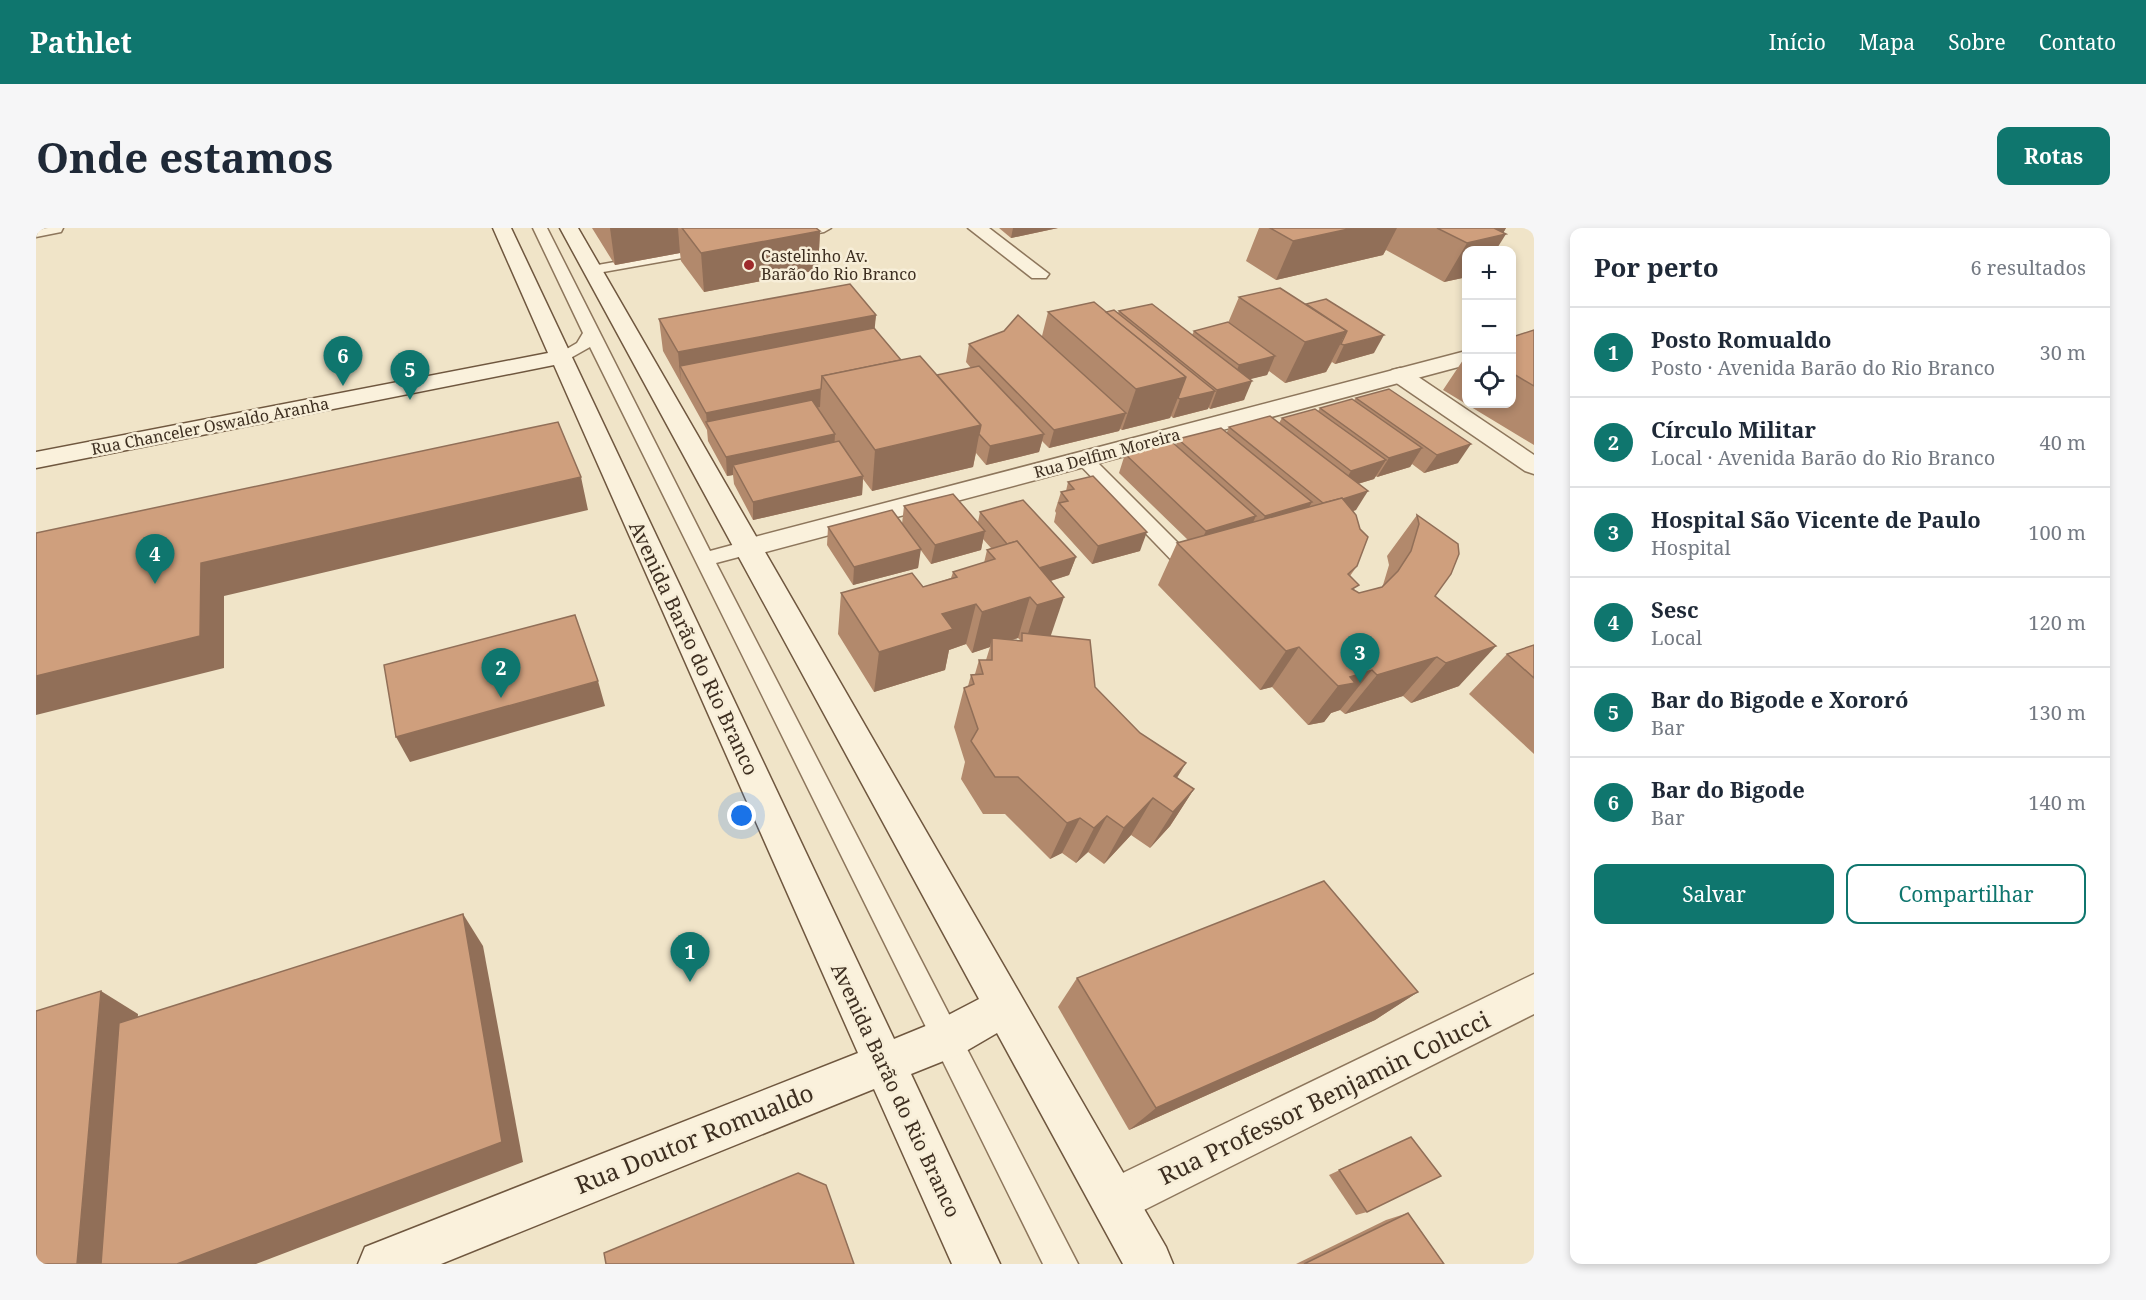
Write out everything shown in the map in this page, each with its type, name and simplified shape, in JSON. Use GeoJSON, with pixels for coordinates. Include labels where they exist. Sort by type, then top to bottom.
{"type":"FeatureCollection","features":[{"type":"Feature","properties":{"kind":"main road"},"geometry":{"type":"LineString","coordinates":[[36,231],[54,228]]}},
{"type":"Feature","properties":{"kind":"main road","name":"Avenida Barão do Rio Branco"},"geometry":{"type":"LineString","coordinates":[[502,228],[976,1264]]}},
{"type":"Feature","properties":{"kind":"main road"},"geometry":{"type":"LineString","coordinates":[[569,228],[1149,1264]]}},
{"type":"Feature","properties":{"kind":"main road"},"geometry":{"type":"LineString","coordinates":[[978,228],[1039,274]]}},
{"type":"Feature","properties":{"kind":"main road","name":"Rua Chanceler Oswaldo Aranha"},"geometry":{"type":"LineString","coordinates":[[36,460],[561,357]]}},
{"type":"Feature","properties":{"kind":"main road","name":"Rua Delfim Moreira"},"geometry":{"type":"LineString","coordinates":[[747,548],[1462,359]]}},
{"type":"Feature","properties":{"kind":"main road"},"geometry":{"type":"LineString","coordinates":[[1400,375],[1534,466]]}},
{"type":"Feature","properties":{"kind":"main road","name":"Rua Professor Benjamin Colucci"},"geometry":{"type":"LineString","coordinates":[[1114,1201],[1534,993]]}},
{"type":"Feature","properties":{"kind":"main road","name":"Rua Doutor Romualdo"},"geometry":{"type":"LineString","coordinates":[[382,1264],[945,1039],[1004,1007]]}},
{"type":"Feature","properties":{"kind":"lane"},"geometry":{"type":"LineString","coordinates":[[540,228],[945,1039],[1061,1264]]}},
{"type":"Feature","properties":{"kind":"lane"},"geometry":{"type":"LineString","coordinates":[[766,238],[824,228]]}},
{"type":"Feature","properties":{"kind":"lane"},"geometry":{"type":"LineString","coordinates":[[592,270],[720,247]]}},
{"type":"Feature","properties":{"kind":"lane"},"geometry":{"type":"LineString","coordinates":[[561,357],[584,346],[591,333]]}},
{"type":"Feature","properties":{"kind":"lane"},"geometry":{"type":"LineString","coordinates":[[1084,459],[1187,564]]}},
{"type":"Feature","properties":{"kind":"lane"},"geometry":{"type":"LineString","coordinates":[[705,559],[747,548]]}},
{"type":"Feature","properties":{"kind":"building"},"geometry":{"type":"Polygon","coordinates":[[[682,228],[816,228],[820,231],[701,253],[682,228]]]}},
{"type":"Feature","properties":{"kind":"building"},"geometry":{"type":"Polygon","coordinates":[[[1270,228],[1353,228],[1293,241],[1270,228]]]}},
{"type":"Feature","properties":{"kind":"building"},"geometry":{"type":"Polygon","coordinates":[[[1437,228],[1494,228],[1506,234],[1467,243],[1437,228]]]}},
{"type":"Feature","properties":{"kind":"building"},"geometry":{"type":"Polygon","coordinates":[[[850,284],[876,315],[678,352],[659,319],[850,284]]]}},
{"type":"Feature","properties":{"kind":"building"},"geometry":{"type":"Polygon","coordinates":[[[1280,288],[1347,331],[1305,342],[1239,297],[1280,288]]]}},
{"type":"Feature","properties":{"kind":"building"},"geometry":{"type":"Polygon","coordinates":[[[1326,299],[1384,335],[1341,344],[1347,331],[1306,304],[1326,299]]]}},
{"type":"Feature","properties":{"kind":"building"},"geometry":{"type":"Polygon","coordinates":[[[1094,302],[1186,377],[1136,389],[1048,312],[1094,302]]]}},
{"type":"Feature","properties":{"kind":"building"},"geometry":{"type":"Polygon","coordinates":[[[1152,304],[1252,381],[1217,390],[1119,311],[1152,304]]]}},
{"type":"Feature","properties":{"kind":"building"},"geometry":{"type":"Polygon","coordinates":[[[1114,310],[1215,391],[1178,398],[1186,377],[1106,312],[1114,310]]]}},
{"type":"Feature","properties":{"kind":"building"},"geometry":{"type":"Polygon","coordinates":[[[1018,315],[1126,413],[1054,430],[969,344],[1004,331],[1018,315]]]}},
{"type":"Feature","properties":{"kind":"building"},"geometry":{"type":"Polygon","coordinates":[[[1228,322],[1275,356],[1239,365],[1194,331],[1228,322]]]}},
{"type":"Feature","properties":{"kind":"building"},"geometry":{"type":"Polygon","coordinates":[[[874,328],[901,360],[822,376],[821,389],[706,413],[680,366],[874,328]]]}},
{"type":"Feature","properties":{"kind":"building"},"geometry":{"type":"Polygon","coordinates":[[[1534,330],[1534,386],[1516,375],[1516,336],[1534,330]]]}},
{"type":"Feature","properties":{"kind":"building"},"geometry":{"type":"Polygon","coordinates":[[[920,356],[981,425],[875,450],[822,376],[920,356]]]}},
{"type":"Feature","properties":{"kind":"building"},"geometry":{"type":"Polygon","coordinates":[[[979,366],[1044,434],[990,446],[979,434],[981,425],[937,375],[979,366]]]}},
{"type":"Feature","properties":{"kind":"building"},"geometry":{"type":"Polygon","coordinates":[[[1389,389],[1471,444],[1437,455],[1356,398],[1389,389]]]}},
{"type":"Feature","properties":{"kind":"building"},"geometry":{"type":"Polygon","coordinates":[[[1352,399],[1422,448],[1389,458],[1320,408],[1352,399]]]}},
{"type":"Feature","properties":{"kind":"building"},"geometry":{"type":"Polygon","coordinates":[[[812,400],[835,434],[726,457],[706,422],[812,400]]]}},
{"type":"Feature","properties":{"kind":"building"},"geometry":{"type":"Polygon","coordinates":[[[1315,409],[1386,460],[1351,471],[1282,418],[1315,409]]]}},
{"type":"Feature","properties":{"kind":"building"},"geometry":{"type":"Polygon","coordinates":[[[1270,416],[1368,491],[1323,503],[1229,427],[1270,416]]]}},
{"type":"Feature","properties":{"kind":"building"},"geometry":{"type":"Polygon","coordinates":[[[558,422],[581,477],[201,563],[200,636],[36,676],[36,533],[558,422]]]}},
{"type":"Feature","properties":{"kind":"building"},"geometry":{"type":"Polygon","coordinates":[[[1221,428],[1312,502],[1265,516],[1178,439],[1221,428]]]}},
{"type":"Feature","properties":{"kind":"building"},"geometry":{"type":"Polygon","coordinates":[[[839,441],[863,476],[753,502],[733,465],[839,441]]]}},
{"type":"Feature","properties":{"kind":"building"},"geometry":{"type":"Polygon","coordinates":[[[1172,442],[1256,516],[1206,531],[1125,454],[1172,442]]]}},
{"type":"Feature","properties":{"kind":"building"},"geometry":{"type":"Polygon","coordinates":[[[1093,476],[1147,532],[1098,546],[1059,503],[1068,501],[1061,492],[1074,489],[1068,482],[1093,476]]]}},
{"type":"Feature","properties":{"kind":"building"},"geometry":{"type":"Polygon","coordinates":[[[953,494],[985,531],[935,545],[904,506],[953,494]]]}},
{"type":"Feature","properties":{"kind":"building"},"geometry":{"type":"Polygon","coordinates":[[[1342,498],[1356,515],[1360,529],[1368,537],[1357,566],[1348,574],[1359,585],[1352,589],[1359,593],[1382,587],[1398,571],[1411,551],[1419,524],[1417,515],[1458,544],[1459,554],[1451,574],[1435,596],[1496,646],[1446,663],[1437,657],[1377,675],[1372,670],[1350,677],[1355,683],[1338,686],[1299,647],[1286,651],[1177,543],[1342,498]]]}},
{"type":"Feature","properties":{"kind":"building"},"geometry":{"type":"Polygon","coordinates":[[[1023,500],[1076,557],[1039,568],[1017,541],[1007,544],[980,512],[1023,500]]]}},
{"type":"Feature","properties":{"kind":"building"},"geometry":{"type":"Polygon","coordinates":[[[892,510],[921,549],[854,567],[828,527],[892,510]]]}},
{"type":"Feature","properties":{"kind":"building"},"geometry":{"type":"Polygon","coordinates":[[[1017,541],[1064,597],[1037,605],[1030,597],[982,612],[976,604],[942,614],[953,629],[879,652],[841,593],[912,573],[923,587],[957,577],[953,572],[995,559],[987,550],[1017,541]]]}},
{"type":"Feature","properties":{"kind":"building"},"geometry":{"type":"Polygon","coordinates":[[[575,615],[598,681],[396,737],[384,665],[575,615]]]}},
{"type":"Feature","properties":{"kind":"building"},"geometry":{"type":"Polygon","coordinates":[[[1022,633],[1090,640],[1095,687],[1140,733],[1186,763],[1174,776],[1194,789],[1173,812],[1153,798],[1124,828],[1107,816],[1094,828],[1080,818],[1067,823],[1018,777],[995,777],[971,741],[978,729],[964,688],[974,684],[971,675],[983,674],[979,660],[992,660],[992,638],[1022,641],[1022,633]]]}},
{"type":"Feature","properties":{"kind":"building"},"geometry":{"type":"Polygon","coordinates":[[[1534,645],[1534,678],[1507,654],[1534,645]]]}},
{"type":"Feature","properties":{"kind":"building"},"geometry":{"type":"Polygon","coordinates":[[[1324,881],[1418,992],[1156,1108],[1077,978],[1324,881]]]}},
{"type":"Feature","properties":{"kind":"building"},"geometry":{"type":"Polygon","coordinates":[[[463,914],[502,1142],[177,1264],[101,1264],[119,1023],[463,914]]]}},
{"type":"Feature","properties":{"kind":"building"},"geometry":{"type":"Polygon","coordinates":[[[101,991],[77,1264],[36,1264],[36,1011],[101,991]]]}},
{"type":"Feature","properties":{"kind":"building"},"geometry":{"type":"Polygon","coordinates":[[[1411,1137],[1441,1176],[1367,1212],[1339,1170],[1411,1137]]]}},
{"type":"Feature","properties":{"kind":"building"},"geometry":{"type":"Polygon","coordinates":[[[798,1173],[826,1185],[854,1264],[606,1264],[604,1253],[798,1173]]]}},
{"type":"Feature","properties":{"kind":"building"},"geometry":{"type":"Polygon","coordinates":[[[1408,1213],[1444,1264],[1304,1264],[1408,1213]]]}},
{"type":"Feature","properties":{"kind":"place","name":"Castelinho Av. Barão do Rio Branco"},"geometry":{"type":"Point","coordinates":[749,265]}},
{"type":"Feature","properties":{"kind":"place","name":"Bar do Bigode"},"geometry":{"type":"Point","coordinates":[343,386]}},
{"type":"Feature","properties":{"kind":"place","name":"Bar do Bigode e Xororó"},"geometry":{"type":"Point","coordinates":[410,400]}},
{"type":"Feature","properties":{"kind":"place","name":"Sesc"},"geometry":{"type":"Point","coordinates":[155,584]}},
{"type":"Feature","properties":{"kind":"place","name":"Hospital São Vicente de Paulo"},"geometry":{"type":"Point","coordinates":[1360,683]}},
{"type":"Feature","properties":{"kind":"place","name":"Círculo Militar"},"geometry":{"type":"Point","coordinates":[501,698]}},
{"type":"Feature","properties":{"kind":"place","name":"Posto Romualdo"},"geometry":{"type":"Point","coordinates":[690,982]}}]}
